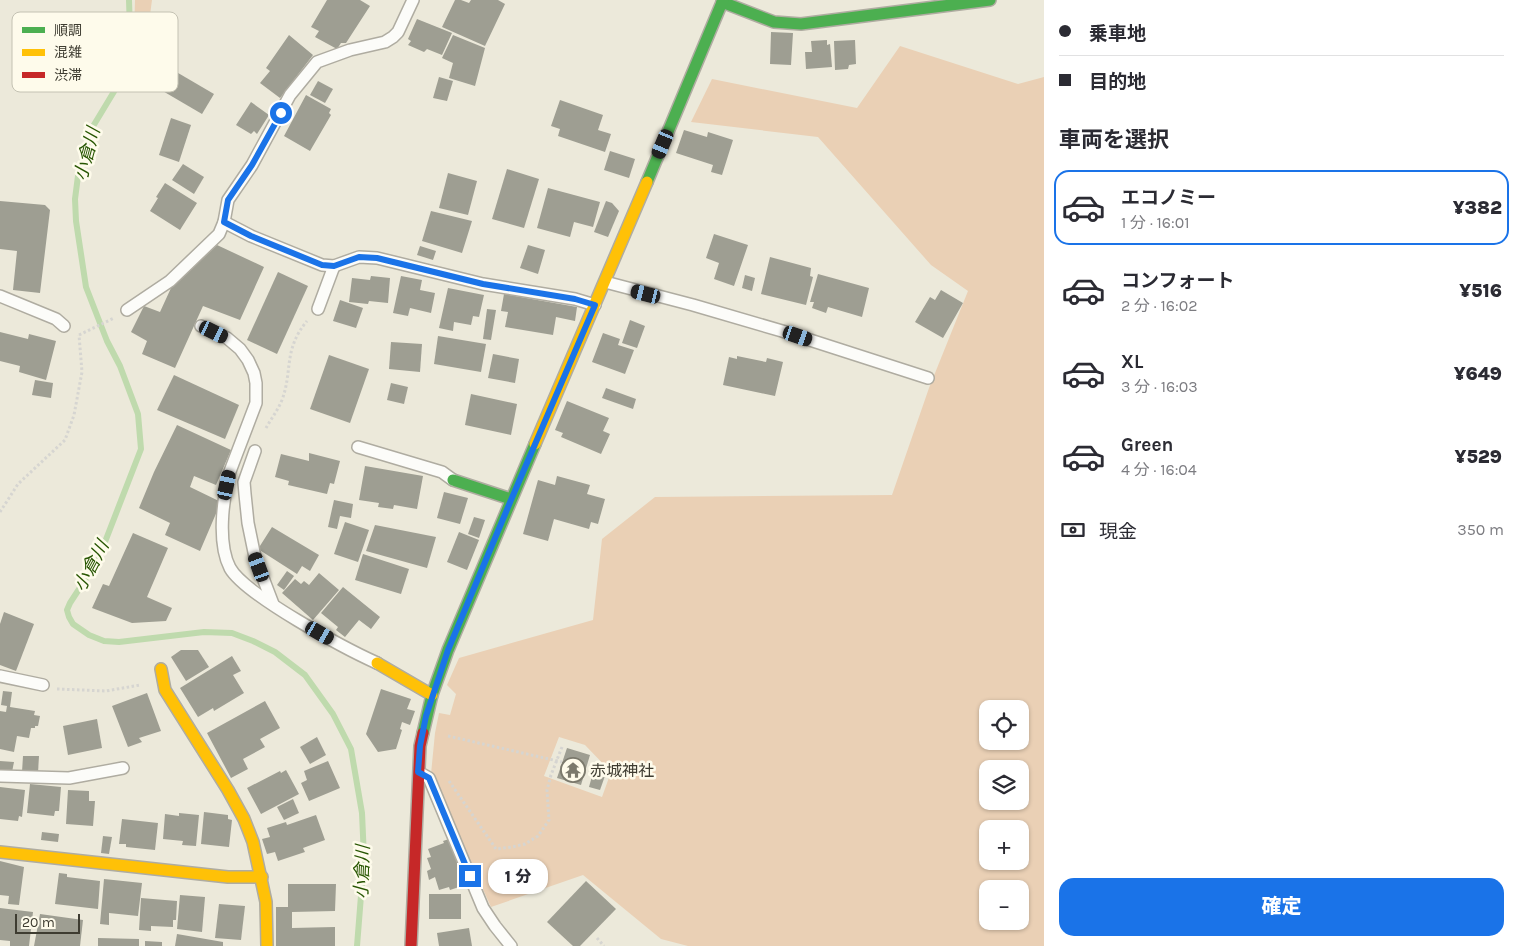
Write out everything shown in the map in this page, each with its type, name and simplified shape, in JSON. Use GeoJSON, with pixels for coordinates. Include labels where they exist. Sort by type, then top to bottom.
{"type":"FeatureCollection","features":[{"type":"Feature","properties":{"kind":"street"},"geometry":{"type":"LineString","coordinates":[[411,946],[418,772],[423,730],[432,696],[448,650],[723,1],[762,18],[787,24],[801,24],[990,0]]}},
{"type":"Feature","properties":{"kind":"street"},"geometry":{"type":"LineString","coordinates":[[453,480],[511,500]]}},
{"type":"Feature","properties":{"kind":"street"},"geometry":{"type":"LineString","coordinates":[[377,662],[432,696]]}},
{"type":"Feature","properties":{"kind":"street"},"geometry":{"type":"LineString","coordinates":[[162,668],[165,690],[237,805],[253,842],[266,902],[267,946]]}},
{"type":"Feature","properties":{"kind":"street"},"geometry":{"type":"LineString","coordinates":[[0,852],[228,877],[262,877]]}},
{"type":"Feature","properties":{"kind":"lane"},"geometry":{"type":"LineString","coordinates":[[127,310],[170,281],[219,234],[224,222],[228,200],[252,165],[290,95],[317,62],[350,50],[384,42],[393,37],[398,32],[413,0]]}},
{"type":"Feature","properties":{"kind":"lane"},"geometry":{"type":"LineString","coordinates":[[867,17],[868,0]]}},
{"type":"Feature","properties":{"kind":"lane"},"geometry":{"type":"LineString","coordinates":[[224,222],[275,247],[322,265],[334,266],[359,257],[377,258],[483,284],[575,299],[595,305]]}},
{"type":"Feature","properties":{"kind":"lane"},"geometry":{"type":"LineString","coordinates":[[318,309],[334,266]]}},
{"type":"Feature","properties":{"kind":"lane"},"geometry":{"type":"LineString","coordinates":[[605,282],[782,330],[928,378]]}},
{"type":"Feature","properties":{"kind":"lane"},"geometry":{"type":"LineString","coordinates":[[0,296],[14,300],[56,319],[64,326]]}},
{"type":"Feature","properties":{"kind":"lane"},"geometry":{"type":"LineString","coordinates":[[201,326],[227,338],[240,349],[248,360],[256,382],[256,403],[229,474],[223,514],[223,538],[230,568],[240,581],[273,604],[337,643],[377,662]]}},
{"type":"Feature","properties":{"kind":"lane"},"geometry":{"type":"LineString","coordinates":[[358,447],[442,472],[453,480]]}},
{"type":"Feature","properties":{"kind":"lane"},"geometry":{"type":"LineString","coordinates":[[255,451],[244,482],[248,523],[255,556],[273,604]]}},
{"type":"Feature","properties":{"kind":"lane"},"geometry":{"type":"LineString","coordinates":[[0,676],[43,685]]}},
{"type":"Feature","properties":{"kind":"lane"},"geometry":{"type":"LineString","coordinates":[[0,776],[69,778],[123,768]]}},
{"type":"Feature","properties":{"kind":"lane"},"geometry":{"type":"LineString","coordinates":[[418,772],[429,778],[484,908],[511,946]]}},
{"type":"Feature","properties":{"kind":"path"},"geometry":{"type":"LineString","coordinates":[[255,451],[257,444],[282,400],[289,355],[294,339],[318,309]]}},
{"type":"Feature","properties":{"kind":"path"},"geometry":{"type":"LineString","coordinates":[[0,512],[18,484],[65,440],[74,415],[82,372],[79,336],[112,319]]}},
{"type":"Feature","properties":{"kind":"path"},"geometry":{"type":"LineString","coordinates":[[43,685],[73,691],[106,691],[163,683]]}},
{"type":"Feature","properties":{"kind":"path"},"geometry":{"type":"LineString","coordinates":[[444,736],[562,762]]}},
{"type":"Feature","properties":{"kind":"path"},"geometry":{"type":"LineString","coordinates":[[448,779],[496,849],[525,844],[538,836],[549,820],[547,790],[562,747]]}},
{"type":"Feature","properties":{"kind":"path"},"geometry":{"type":"LineString","coordinates":[[598,938],[604,946]]}},
{"type":"Feature","properties":{"kind":"shaded area"},"geometry":{"type":"Polygon","coordinates":[[[135,0],[152,0],[150,12],[135,12],[135,0]]]}},
{"type":"Feature","properties":{"kind":"shaded area"},"geometry":{"type":"Polygon","coordinates":[[[900,46],[1018,84],[1044,77],[1044,946],[688,946],[661,939],[583,875],[491,907],[431,774],[439,713],[450,715],[456,694],[447,685],[459,658],[593,620],[602,539],[655,497],[892,495],[929,388],[968,291],[931,265],[818,137],[691,122],[712,79],[857,108],[900,46]],[[559,737],[544,776],[602,797],[611,772],[585,745],[559,737]]]}},
{"type":"Feature","properties":{"kind":"building"},"geometry":{"type":"Polygon","coordinates":[[[327,0],[360,0],[370,6],[346,43],[341,43],[337,49],[315,37],[319,31],[311,27],[327,0]]]}},
{"type":"Feature","properties":{"kind":"building"},"geometry":{"type":"Polygon","coordinates":[[[455,0],[469,3],[471,0],[498,0],[505,4],[485,46],[442,27],[455,0]]]}},
{"type":"Feature","properties":{"kind":"building"},"geometry":{"type":"Polygon","coordinates":[[[417,19],[452,33],[442,55],[427,49],[424,52],[408,45],[411,41],[408,39],[417,19]]]}},
{"type":"Feature","properties":{"kind":"building"},"geometry":{"type":"Polygon","coordinates":[[[771,32],[793,33],[791,65],[770,64],[771,32]]]}},
{"type":"Feature","properties":{"kind":"building"},"geometry":{"type":"Polygon","coordinates":[[[289,35],[313,55],[280,98],[260,83],[270,71],[266,68],[289,35]]]}},
{"type":"Feature","properties":{"kind":"building"},"geometry":{"type":"Polygon","coordinates":[[[453,35],[485,48],[475,86],[449,78],[453,63],[442,58],[453,35]]]}},
{"type":"Feature","properties":{"kind":"building"},"geometry":{"type":"Polygon","coordinates":[[[827,40],[827,45],[830,44],[832,67],[806,69],[805,52],[812,52],[811,41],[827,40]]]}},
{"type":"Feature","properties":{"kind":"building"},"geometry":{"type":"Polygon","coordinates":[[[855,40],[856,64],[849,65],[848,69],[835,70],[834,41],[855,40]]]}},
{"type":"Feature","properties":{"kind":"building"},"geometry":{"type":"Polygon","coordinates":[[[178,73],[214,94],[202,114],[164,92],[178,92],[178,73]]]}},
{"type":"Feature","properties":{"kind":"building"},"geometry":{"type":"Polygon","coordinates":[[[439,77],[453,81],[447,101],[433,98],[439,77]]]}},
{"type":"Feature","properties":{"kind":"building"},"geometry":{"type":"Polygon","coordinates":[[[318,81],[333,89],[325,103],[310,95],[318,81]]]}},
{"type":"Feature","properties":{"kind":"building"},"geometry":{"type":"Polygon","coordinates":[[[306,95],[331,109],[329,113],[331,115],[310,151],[284,136],[306,95]]]}},
{"type":"Feature","properties":{"kind":"building"},"geometry":{"type":"Polygon","coordinates":[[[560,100],[603,115],[598,130],[611,134],[605,152],[558,136],[560,129],[551,126],[560,100]]]}},
{"type":"Feature","properties":{"kind":"building"},"geometry":{"type":"Polygon","coordinates":[[[251,102],[269,115],[257,134],[254,131],[251,134],[236,125],[251,102]]]}},
{"type":"Feature","properties":{"kind":"building"},"geometry":{"type":"Polygon","coordinates":[[[171,118],[191,125],[179,162],[159,155],[171,118]]]}},
{"type":"Feature","properties":{"kind":"building"},"geometry":{"type":"Polygon","coordinates":[[[684,130],[707,137],[708,132],[733,140],[722,175],[711,172],[713,165],[676,153],[684,130]]]}},
{"type":"Feature","properties":{"kind":"building"},"geometry":{"type":"Polygon","coordinates":[[[610,151],[635,159],[629,178],[604,170],[610,151]]]}},
{"type":"Feature","properties":{"kind":"building"},"geometry":{"type":"Polygon","coordinates":[[[183,164],[204,177],[194,194],[172,180],[183,164]]]}},
{"type":"Feature","properties":{"kind":"building"},"geometry":{"type":"Polygon","coordinates":[[[507,169],[539,179],[524,228],[492,219],[507,169]]]}},
{"type":"Feature","properties":{"kind":"building"},"geometry":{"type":"Polygon","coordinates":[[[448,173],[477,181],[468,215],[439,208],[448,173]]]}},
{"type":"Feature","properties":{"kind":"building"},"geometry":{"type":"Polygon","coordinates":[[[165,183],[197,203],[180,230],[150,211],[165,183]]]}},
{"type":"Feature","properties":{"kind":"building"},"geometry":{"type":"Polygon","coordinates":[[[548,188],[600,202],[593,227],[574,222],[570,237],[537,228],[548,188]]]}},
{"type":"Feature","properties":{"kind":"building"},"geometry":{"type":"Polygon","coordinates":[[[0,201],[45,205],[50,210],[40,293],[13,290],[17,251],[0,249],[0,201]]]}},
{"type":"Feature","properties":{"kind":"building"},"geometry":{"type":"Polygon","coordinates":[[[606,201],[612,203],[619,211],[608,237],[594,232],[606,201]]]}},
{"type":"Feature","properties":{"kind":"building"},"geometry":{"type":"Polygon","coordinates":[[[431,211],[472,221],[462,253],[422,241],[431,211]]]}},
{"type":"Feature","properties":{"kind":"building"},"geometry":{"type":"Polygon","coordinates":[[[714,234],[748,245],[734,286],[714,279],[719,263],[706,258],[714,234]]]}},
{"type":"Feature","properties":{"kind":"building"},"geometry":{"type":"Polygon","coordinates":[[[217,245],[264,267],[240,320],[203,306],[175,368],[142,354],[147,341],[131,332],[144,306],[160,312],[171,288],[217,245]]]}},
{"type":"Feature","properties":{"kind":"building"},"geometry":{"type":"Polygon","coordinates":[[[528,245],[545,250],[538,274],[520,268],[528,245]]]}},
{"type":"Feature","properties":{"kind":"building"},"geometry":{"type":"Polygon","coordinates":[[[420,246],[436,251],[433,260],[417,255],[420,246]]]}},
{"type":"Feature","properties":{"kind":"building"},"geometry":{"type":"Polygon","coordinates":[[[770,257],[811,268],[810,276],[813,277],[806,305],[761,294],[770,257]]]}},
{"type":"Feature","properties":{"kind":"building"},"geometry":{"type":"Polygon","coordinates":[[[278,272],[308,286],[277,354],[247,340],[278,272]]]}},
{"type":"Feature","properties":{"kind":"building"},"geometry":{"type":"Polygon","coordinates":[[[818,274],[869,288],[862,317],[828,307],[826,313],[812,308],[814,302],[810,302],[818,274]]]}},
{"type":"Feature","properties":{"kind":"building"},"geometry":{"type":"Polygon","coordinates":[[[745,275],[755,278],[752,291],[742,288],[745,275]]]}},
{"type":"Feature","properties":{"kind":"building"},"geometry":{"type":"Polygon","coordinates":[[[371,276],[390,278],[388,303],[369,301],[368,304],[349,302],[352,278],[370,280],[371,276]]]}},
{"type":"Feature","properties":{"kind":"building"},"geometry":{"type":"Polygon","coordinates":[[[401,276],[422,280],[420,290],[435,293],[431,313],[410,308],[408,316],[393,313],[401,276]]]}},
{"type":"Feature","properties":{"kind":"building"},"geometry":{"type":"Polygon","coordinates":[[[448,288],[484,295],[479,317],[473,316],[471,325],[454,322],[453,331],[439,328],[448,288]]]}},
{"type":"Feature","properties":{"kind":"building"},"geometry":{"type":"Polygon","coordinates":[[[941,290],[963,303],[943,338],[915,322],[930,297],[935,300],[941,290]]]}},
{"type":"Feature","properties":{"kind":"building"},"geometry":{"type":"Polygon","coordinates":[[[504,294],[577,307],[575,321],[556,317],[553,335],[505,327],[508,312],[501,311],[504,294]]]}},
{"type":"Feature","properties":{"kind":"building"},"geometry":{"type":"Polygon","coordinates":[[[340,300],[363,308],[356,328],[333,321],[340,300]]]}},
{"type":"Feature","properties":{"kind":"building"},"geometry":{"type":"Polygon","coordinates":[[[487,309],[496,310],[491,340],[483,339],[487,309]]]}},
{"type":"Feature","properties":{"kind":"building"},"geometry":{"type":"Polygon","coordinates":[[[630,320],[645,326],[637,348],[622,343],[630,320]]]}},
{"type":"Feature","properties":{"kind":"building"},"geometry":{"type":"Polygon","coordinates":[[[0,332],[28,339],[29,334],[56,341],[46,380],[19,372],[20,366],[0,361],[0,332]]]}},
{"type":"Feature","properties":{"kind":"building"},"geometry":{"type":"Polygon","coordinates":[[[603,333],[620,339],[618,345],[634,350],[625,374],[592,362],[603,333]]]}},
{"type":"Feature","properties":{"kind":"building"},"geometry":{"type":"Polygon","coordinates":[[[438,336],[486,344],[481,372],[434,364],[438,336]]]}},
{"type":"Feature","properties":{"kind":"building"},"geometry":{"type":"Polygon","coordinates":[[[391,342],[422,344],[420,372],[389,369],[391,342]]]}},
{"type":"Feature","properties":{"kind":"building"},"geometry":{"type":"Polygon","coordinates":[[[493,354],[519,359],[515,383],[488,378],[493,354]]]}},
{"type":"Feature","properties":{"kind":"building"},"geometry":{"type":"Polygon","coordinates":[[[329,355],[369,369],[350,423],[310,409],[329,355]]]}},
{"type":"Feature","properties":{"kind":"building"},"geometry":{"type":"Polygon","coordinates":[[[737,356],[766,362],[767,358],[783,362],[775,396],[723,385],[729,357],[737,359],[737,356]]]}},
{"type":"Feature","properties":{"kind":"building"},"geometry":{"type":"Polygon","coordinates":[[[174,375],[239,405],[225,439],[157,410],[174,375]]]}},
{"type":"Feature","properties":{"kind":"building"},"geometry":{"type":"Polygon","coordinates":[[[35,380],[53,383],[51,398],[32,395],[35,380]]]}},
{"type":"Feature","properties":{"kind":"building"},"geometry":{"type":"Polygon","coordinates":[[[391,383],[408,387],[404,404],[387,400],[391,383]]]}},
{"type":"Feature","properties":{"kind":"building"},"geometry":{"type":"Polygon","coordinates":[[[606,388],[636,399],[633,409],[602,398],[606,388]]]}},
{"type":"Feature","properties":{"kind":"building"},"geometry":{"type":"Polygon","coordinates":[[[471,394],[517,404],[511,435],[465,425],[471,394]]]}},
{"type":"Feature","properties":{"kind":"building"},"geometry":{"type":"Polygon","coordinates":[[[567,401],[609,418],[603,431],[610,434],[601,454],[561,437],[563,433],[555,430],[567,401]]]}},
{"type":"Feature","properties":{"kind":"building"},"geometry":{"type":"Polygon","coordinates":[[[177,425],[231,450],[216,485],[194,476],[190,487],[221,502],[200,551],[165,535],[170,523],[139,508],[177,425]]]}},
{"type":"Feature","properties":{"kind":"building"},"geometry":{"type":"Polygon","coordinates":[[[309,453],[340,461],[334,484],[330,483],[327,494],[288,485],[289,481],[275,477],[281,454],[309,461],[309,453]]]}},
{"type":"Feature","properties":{"kind":"building"},"geometry":{"type":"Polygon","coordinates":[[[365,466],[423,476],[417,509],[394,505],[393,509],[378,507],[379,503],[359,500],[365,466]]]}},
{"type":"Feature","properties":{"kind":"building"},"geometry":{"type":"Polygon","coordinates":[[[557,476],[590,485],[587,494],[605,499],[598,524],[591,522],[589,529],[554,519],[548,541],[523,534],[538,480],[555,485],[557,476]]]}},
{"type":"Feature","properties":{"kind":"building"},"geometry":{"type":"Polygon","coordinates":[[[444,492],[468,498],[460,524],[437,518],[444,492]]]}},
{"type":"Feature","properties":{"kind":"building"},"geometry":{"type":"Polygon","coordinates":[[[334,500],[353,504],[351,518],[340,516],[337,529],[328,527],[334,500]]]}},
{"type":"Feature","properties":{"kind":"building"},"geometry":{"type":"Polygon","coordinates":[[[474,517],[485,520],[479,538],[468,534],[474,517]]]}},
{"type":"Feature","properties":{"kind":"building"},"geometry":{"type":"Polygon","coordinates":[[[345,522],[369,530],[358,562],[334,554],[345,522]]]}},
{"type":"Feature","properties":{"kind":"building"},"geometry":{"type":"Polygon","coordinates":[[[375,525],[436,537],[427,568],[366,551],[375,525]]]}},
{"type":"Feature","properties":{"kind":"building"},"geometry":{"type":"Polygon","coordinates":[[[272,527],[319,555],[310,571],[302,566],[297,574],[258,549],[272,527]]]}},
{"type":"Feature","properties":{"kind":"building"},"geometry":{"type":"Polygon","coordinates":[[[459,532],[479,540],[467,570],[447,562],[459,532]]]}},
{"type":"Feature","properties":{"kind":"building"},"geometry":{"type":"Polygon","coordinates":[[[133,533],[168,548],[147,597],[172,608],[166,621],[132,623],[92,608],[103,584],[109,586],[133,533]]]}},
{"type":"Feature","properties":{"kind":"building"},"geometry":{"type":"Polygon","coordinates":[[[363,554],[409,569],[401,594],[355,580],[363,554]]]}},
{"type":"Feature","properties":{"kind":"building"},"geometry":{"type":"Polygon","coordinates":[[[287,571],[294,576],[284,590],[277,585],[287,571]]]}},
{"type":"Feature","properties":{"kind":"building"},"geometry":{"type":"Polygon","coordinates":[[[319,573],[339,590],[313,620],[282,593],[295,579],[301,584],[304,581],[309,585],[319,573]]]}},
{"type":"Feature","properties":{"kind":"building"},"geometry":{"type":"Polygon","coordinates":[[[343,587],[380,617],[371,629],[359,620],[345,637],[336,630],[338,627],[321,613],[343,587]]]}},
{"type":"Feature","properties":{"kind":"building"},"geometry":{"type":"Polygon","coordinates":[[[4,612],[34,624],[16,671],[0,665],[0,624],[4,612]]]}},
{"type":"Feature","properties":{"kind":"building"},"geometry":{"type":"Polygon","coordinates":[[[181,650],[198,650],[209,667],[186,681],[171,657],[181,650]]]}},
{"type":"Feature","properties":{"kind":"building"},"geometry":{"type":"Polygon","coordinates":[[[232,656],[241,671],[233,675],[244,693],[214,711],[213,708],[198,717],[180,688],[232,656]]]}},
{"type":"Feature","properties":{"kind":"building"},"geometry":{"type":"Polygon","coordinates":[[[381,689],[411,699],[407,709],[415,711],[410,725],[402,722],[400,729],[402,730],[396,749],[378,752],[366,734],[381,689]]]}},
{"type":"Feature","properties":{"kind":"building"},"geometry":{"type":"Polygon","coordinates":[[[3,691],[12,692],[10,707],[35,711],[34,715],[40,716],[38,726],[31,728],[29,738],[17,736],[14,752],[0,749],[0,711],[6,712],[7,706],[1,705],[3,691]]]}},
{"type":"Feature","properties":{"kind":"building"},"geometry":{"type":"Polygon","coordinates":[[[147,693],[161,731],[139,738],[142,742],[128,747],[112,706],[147,693]]]}},
{"type":"Feature","properties":{"kind":"building"},"geometry":{"type":"Polygon","coordinates":[[[265,701],[280,728],[260,739],[265,747],[243,759],[248,769],[231,778],[207,733],[265,701]]]}},
{"type":"Feature","properties":{"kind":"building"},"geometry":{"type":"Polygon","coordinates":[[[97,719],[102,748],[68,755],[63,726],[97,719]]]}},
{"type":"Feature","properties":{"kind":"building"},"geometry":{"type":"Polygon","coordinates":[[[317,737],[326,755],[310,764],[300,747],[317,737]]]}},
{"type":"Feature","properties":{"kind":"building","name":"赤城神社"},"geometry":{"type":"Polygon","coordinates":[[[567,748],[590,755],[581,785],[557,778],[567,748]]]}},
{"type":"Feature","properties":{"kind":"building"},"geometry":{"type":"Polygon","coordinates":[[[23,756],[39,756],[38,773],[22,772],[23,756]]]}},
{"type":"Feature","properties":{"kind":"building"},"geometry":{"type":"Polygon","coordinates":[[[0,761],[14,762],[12,772],[0,770],[0,761]]]}},
{"type":"Feature","properties":{"kind":"building"},"geometry":{"type":"Polygon","coordinates":[[[328,761],[340,788],[309,801],[301,783],[307,780],[304,771],[328,761]]]}},
{"type":"Feature","properties":{"kind":"building"},"geometry":{"type":"Polygon","coordinates":[[[594,769],[606,773],[600,790],[589,787],[594,769]]]}},
{"type":"Feature","properties":{"kind":"building"},"geometry":{"type":"Polygon","coordinates":[[[286,770],[299,794],[261,814],[247,788],[280,771],[281,773],[286,770]]]}},
{"type":"Feature","properties":{"kind":"building"},"geometry":{"type":"Polygon","coordinates":[[[30,784],[61,787],[59,811],[55,811],[54,816],[27,813],[30,784]]]}},
{"type":"Feature","properties":{"kind":"building"},"geometry":{"type":"Polygon","coordinates":[[[0,787],[25,790],[22,817],[19,816],[18,821],[0,819],[0,787]]]}},
{"type":"Feature","properties":{"kind":"building"},"geometry":{"type":"Polygon","coordinates":[[[68,790],[89,791],[89,801],[95,801],[93,826],[66,824],[68,790]]]}},
{"type":"Feature","properties":{"kind":"building"},"geometry":{"type":"Polygon","coordinates":[[[293,799],[299,813],[284,820],[277,807],[293,799]]]}},
{"type":"Feature","properties":{"kind":"building"},"geometry":{"type":"Polygon","coordinates":[[[204,812],[228,815],[228,819],[232,820],[229,847],[201,844],[204,812]]]}},
{"type":"Feature","properties":{"kind":"building"},"geometry":{"type":"Polygon","coordinates":[[[179,813],[199,815],[196,846],[182,845],[183,841],[163,839],[165,814],[179,816],[179,813]]]}},
{"type":"Feature","properties":{"kind":"building"},"geometry":{"type":"Polygon","coordinates":[[[316,815],[325,840],[303,848],[305,852],[278,861],[275,852],[267,854],[262,839],[270,837],[267,828],[286,822],[287,825],[316,815]]]}},
{"type":"Feature","properties":{"kind":"building"},"geometry":{"type":"Polygon","coordinates":[[[122,819],[158,823],[155,850],[126,847],[126,844],[119,844],[122,819]]]}},
{"type":"Feature","properties":{"kind":"building"},"geometry":{"type":"Polygon","coordinates":[[[42,832],[59,834],[58,842],[41,840],[42,832]]]}},
{"type":"Feature","properties":{"kind":"building"},"geometry":{"type":"Polygon","coordinates":[[[103,836],[112,837],[109,854],[101,853],[103,836]]]}},
{"type":"Feature","properties":{"kind":"building"},"geometry":{"type":"Polygon","coordinates":[[[449,839],[465,885],[450,890],[449,887],[439,890],[435,877],[429,880],[427,871],[431,869],[427,858],[431,857],[428,849],[449,839]]]}},
{"type":"Feature","properties":{"kind":"building"},"geometry":{"type":"Polygon","coordinates":[[[0,861],[24,867],[19,905],[8,904],[9,896],[0,895],[0,861]]]}},
{"type":"Feature","properties":{"kind":"building"},"geometry":{"type":"Polygon","coordinates":[[[59,873],[67,874],[67,877],[100,881],[98,909],[55,904],[59,873]]]}},
{"type":"Feature","properties":{"kind":"building"},"geometry":{"type":"Polygon","coordinates":[[[104,879],[142,883],[138,916],[109,913],[109,925],[100,924],[104,879]]]}},
{"type":"Feature","properties":{"kind":"building"},"geometry":{"type":"Polygon","coordinates":[[[586,881],[616,909],[580,946],[573,946],[547,922],[586,881]]]}},
{"type":"Feature","properties":{"kind":"building"},"geometry":{"type":"Polygon","coordinates":[[[288,884],[336,884],[335,911],[292,912],[292,928],[335,927],[335,946],[276,946],[276,907],[288,907],[288,884]]]}},
{"type":"Feature","properties":{"kind":"building"},"geometry":{"type":"Polygon","coordinates":[[[429,894],[461,894],[461,919],[429,919],[429,894]]]}},
{"type":"Feature","properties":{"kind":"building"},"geometry":{"type":"Polygon","coordinates":[[[180,895],[205,897],[202,932],[177,929],[180,895]]]}},
{"type":"Feature","properties":{"kind":"building"},"geometry":{"type":"Polygon","coordinates":[[[141,898],[177,901],[176,920],[173,920],[173,927],[151,926],[151,931],[139,930],[141,898]]]}},
{"type":"Feature","properties":{"kind":"building"},"geometry":{"type":"Polygon","coordinates":[[[219,904],[245,906],[241,940],[215,938],[219,904]]]}},
{"type":"Feature","properties":{"kind":"building"},"geometry":{"type":"Polygon","coordinates":[[[0,908],[33,912],[29,946],[10,946],[10,941],[0,940],[0,908]]]}},
{"type":"Feature","properties":{"kind":"building"},"geometry":{"type":"Polygon","coordinates":[[[40,914],[83,920],[80,946],[34,946],[40,914]]]}},
{"type":"Feature","properties":{"kind":"building"},"geometry":{"type":"Polygon","coordinates":[[[469,928],[472,946],[439,946],[437,933],[469,928]]]}},
{"type":"Feature","properties":{"kind":"building"},"geometry":{"type":"Polygon","coordinates":[[[177,934],[223,942],[223,946],[175,946],[177,934]]]}},
{"type":"Feature","properties":{"kind":"building"},"geometry":{"type":"Polygon","coordinates":[[[98,938],[139,939],[139,946],[98,946],[98,938]]]}},
{"type":"Feature","properties":{"kind":"building"},"geometry":{"type":"Polygon","coordinates":[[[145,941],[162,942],[162,946],[145,946],[145,941]]]}},
{"type":"Feature","properties":{"kind":"waterway","name":"小倉川"},"geometry":{"type":"LineString","coordinates":[[129,0],[129,12]]}},
{"type":"Feature","properties":{"kind":"waterway","name":"小倉川"},"geometry":{"type":"LineString","coordinates":[[114,92],[92,128],[78,176],[75,199],[76,221],[86,287],[107,341],[120,366],[138,414],[141,449],[98,560],[67,610],[73,624],[89,635],[104,641],[119,642],[204,632],[232,633],[275,652],[305,675],[333,714],[351,749],[362,813],[364,858],[357,946]]}},
{"type":"Feature","properties":{"kind":"traffic: fast"},"geometry":{"type":"LineString","coordinates":[[647,182],[723,0]]}},
{"type":"Feature","properties":{"kind":"traffic: fast"},"geometry":{"type":"LineString","coordinates":[[722,2],[774,22],[801,24],[990,0]]}},
{"type":"Feature","properties":{"kind":"traffic: fast"},"geometry":{"type":"LineString","coordinates":[[423,733],[432,695],[448,650],[535,444]]}},
{"type":"Feature","properties":{"kind":"traffic: fast"},"geometry":{"type":"LineString","coordinates":[[453,480],[511,499]]}},
{"type":"Feature","properties":{"kind":"traffic: slow"},"geometry":{"type":"LineString","coordinates":[[535,444],[647,182]]}},
{"type":"Feature","properties":{"kind":"traffic: slow"},"geometry":{"type":"LineString","coordinates":[[377,663],[432,695]]}},
{"type":"Feature","properties":{"kind":"traffic: slow"},"geometry":{"type":"LineString","coordinates":[[161,669],[165,690],[228,790],[244,819],[253,842],[266,902],[267,946]]}},
{"type":"Feature","properties":{"kind":"traffic: slow"},"geometry":{"type":"LineString","coordinates":[[0,852],[228,877],[262,877]]}},
{"type":"Feature","properties":{"kind":"traffic: jam"},"geometry":{"type":"LineString","coordinates":[[411,946],[420,746],[423,733]]}},
{"type":"Feature","properties":{"kind":"place","name":"赤城神社"},"geometry":{"type":"Point","coordinates":[573,770]}},
{"type":"Feature","properties":{"kind":"route"},"geometry":{"type":"LineString","coordinates":[[281,113],[252,165],[228,200],[224,222],[251,236],[322,265],[334,266],[359,257],[377,258],[483,284],[575,299],[595,305],[448,650],[426,716],[420,746],[418,772],[429,778],[470,876]]}}]}
